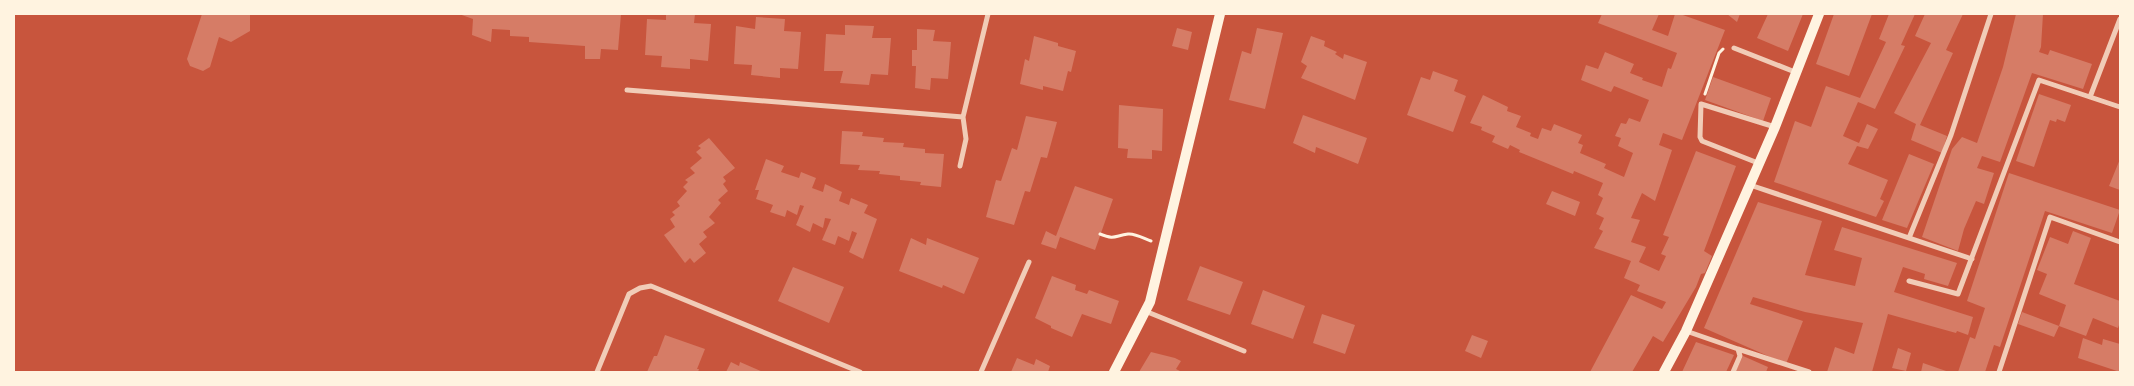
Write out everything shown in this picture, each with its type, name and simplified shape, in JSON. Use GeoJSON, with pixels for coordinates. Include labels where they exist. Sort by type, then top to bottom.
{"type":"FeatureCollection","features":[{"type":"Feature","properties":{"kind":"main road"},"geometry":{"type":"LineString","coordinates":[[1114,372],[1150,302],[1220,14]]}},
{"type":"Feature","properties":{"kind":"main road"},"geometry":{"type":"LineString","coordinates":[[1664,372],[1686,331],[1775,127],[1819,14]]}},
{"type":"Feature","properties":{"kind":"street"},"geometry":{"type":"LineString","coordinates":[[960,166],[966,139],[963,117],[988,14]]}},
{"type":"Feature","properties":{"kind":"street"},"geometry":{"type":"LineString","coordinates":[[1909,238],[1950,135],[1990,14]]}},
{"type":"Feature","properties":{"kind":"street"},"geometry":{"type":"LineString","coordinates":[[2090,97],[2120,19]]}},
{"type":"Feature","properties":{"kind":"street"},"geometry":{"type":"LineString","coordinates":[[1734,48],[1795,72]]}},
{"type":"Feature","properties":{"kind":"street"},"geometry":{"type":"LineString","coordinates":[[1909,281],[1958,294],[2039,80],[2120,106]]}},
{"type":"Feature","properties":{"kind":"street"},"geometry":{"type":"LineString","coordinates":[[627,90],[963,117]]}},
{"type":"Feature","properties":{"kind":"street"},"geometry":{"type":"LineString","coordinates":[[1758,163],[1702,141],[1700,137],[1702,104],[1775,127]]}},
{"type":"Feature","properties":{"kind":"street"},"geometry":{"type":"LineString","coordinates":[[1749,185],[1972,259]]}},
{"type":"Feature","properties":{"kind":"street"},"geometry":{"type":"LineString","coordinates":[[1999,372],[2050,217],[2120,242]]}},
{"type":"Feature","properties":{"kind":"street"},"geometry":{"type":"LineString","coordinates":[[981,372],[1029,262]]}},
{"type":"Feature","properties":{"kind":"street"},"geometry":{"type":"LineString","coordinates":[[597,372],[629,294],[640,288],[651,286],[860,372]]}},
{"type":"Feature","properties":{"kind":"street"},"geometry":{"type":"LineString","coordinates":[[1145,311],[1244,351]]}},
{"type":"Feature","properties":{"kind":"street"},"geometry":{"type":"LineString","coordinates":[[1686,331],[1809,372]]}},
{"type":"Feature","properties":{"kind":"street"},"geometry":{"type":"LineString","coordinates":[[1733,372],[1740,356],[1738,349]]}},
{"type":"Feature","properties":{"kind":"path"},"geometry":{"type":"LineString","coordinates":[[1702,104],[1719,53],[1724,47],[1734,48]]}},
{"type":"Feature","properties":{"kind":"path"},"geometry":{"type":"LineString","coordinates":[[1100,234],[1116,238],[1133,234],[1164,246]]}},
{"type":"Feature","properties":{"kind":"building"},"geometry":{"type":"Polygon","coordinates":[[[202,14],[250,14],[250,31],[231,42],[219,37],[210,67],[203,71],[190,66],[187,59],[202,14]]]}},
{"type":"Feature","properties":{"kind":"building"},"geometry":{"type":"Polygon","coordinates":[[[459,14],[621,14],[618,50],[601,49],[600,59],[585,59],[585,46],[529,42],[529,37],[510,36],[510,30],[492,29],[491,42],[472,35],[473,19],[459,14]]]}},
{"type":"Feature","properties":{"kind":"building"},"geometry":{"type":"Polygon","coordinates":[[[666,14],[695,14],[694,23],[711,24],[708,61],[690,59],[690,69],[661,67],[662,56],[645,55],[647,19],[666,20],[666,14]]]}},
{"type":"Feature","properties":{"kind":"building"},"geometry":{"type":"Polygon","coordinates":[[[1602,14],[1659,14],[1652,30],[1668,36],[1675,14],[1680,14],[1725,30],[1682,140],[1663,133],[1659,145],[1672,150],[1655,201],[1642,193],[1631,218],[1640,220],[1631,242],[1646,247],[1639,262],[1659,271],[1666,256],[1661,254],[1669,237],[1663,235],[1696,151],[1736,166],[1704,251],[1712,256],[1705,273],[1701,274],[1696,287],[1663,342],[1653,336],[1632,372],[1590,372],[1631,295],[1662,309],[1666,302],[1637,291],[1640,285],[1624,278],[1631,261],[1594,248],[1603,231],[1599,229],[1604,218],[1596,214],[1603,198],[1598,195],[1603,183],[1574,171],[1573,174],[1519,152],[1520,150],[1510,145],[1508,149],[1492,142],[1495,136],[1481,130],[1482,127],[1470,123],[1483,95],[1508,107],[1507,111],[1521,116],[1516,127],[1531,133],[1530,136],[1538,139],[1542,128],[1551,131],[1554,124],[1582,135],[1578,143],[1583,145],[1580,153],[1606,164],[1604,168],[1624,177],[1633,153],[1618,146],[1621,138],[1615,136],[1621,123],[1626,124],[1629,118],[1640,122],[1649,100],[1614,86],[1611,92],[1581,80],[1586,65],[1598,69],[1605,52],[1634,64],[1630,73],[1643,78],[1642,80],[1662,87],[1668,68],[1671,69],[1677,53],[1598,23],[1602,14]]]}},
{"type":"Feature","properties":{"kind":"building"},"geometry":{"type":"Polygon","coordinates":[[[1727,14],[1740,14],[1737,22],[1727,14]]]}},
{"type":"Feature","properties":{"kind":"building"},"geometry":{"type":"Polygon","coordinates":[[[1768,14],[1803,14],[1788,51],[1757,38],[1768,14]]]}},
{"type":"Feature","properties":{"kind":"building"},"geometry":{"type":"Polygon","coordinates":[[[1834,14],[1872,14],[1849,76],[1816,64],[1834,14]]]}},
{"type":"Feature","properties":{"kind":"building"},"geometry":{"type":"Polygon","coordinates":[[[1889,14],[1915,14],[1901,45],[1905,46],[1875,109],[1858,102],[1843,136],[1859,143],[1867,124],[1878,129],[1868,149],[1857,146],[1848,164],[1888,180],[1880,199],[1884,201],[1876,217],[1774,182],[1795,121],[1811,127],[1826,86],[1860,98],[1886,42],[1879,39],[1889,14]]]}},
{"type":"Feature","properties":{"kind":"building"},"geometry":{"type":"Polygon","coordinates":[[[1925,14],[1963,14],[1946,50],[1953,53],[1920,125],[1947,136],[1942,153],[1911,140],[1916,124],[1894,113],[1931,43],[1915,36],[1925,14]]]}},
{"type":"Feature","properties":{"kind":"building"},"geometry":{"type":"Polygon","coordinates":[[[2016,14],[2043,14],[2039,52],[2048,55],[2050,50],[2092,64],[2083,89],[2032,73],[2000,162],[1982,156],[1977,168],[1994,173],[1984,204],[1976,201],[1964,229],[1958,251],[1922,237],[1952,149],[1962,137],[1977,143],[2003,67],[2016,14]]]}},
{"type":"Feature","properties":{"kind":"building"},"geometry":{"type":"Polygon","coordinates":[[[756,17],[785,19],[784,31],[801,32],[798,69],[780,68],[780,78],[751,75],[752,65],[734,64],[736,26],[755,29],[756,17]]]}},
{"type":"Feature","properties":{"kind":"building"},"geometry":{"type":"Polygon","coordinates":[[[845,25],[874,26],[872,38],[891,38],[888,75],[871,74],[869,85],[840,83],[843,71],[824,71],[826,34],[845,35],[845,25]]]}},
{"type":"Feature","properties":{"kind":"building"},"geometry":{"type":"Polygon","coordinates":[[[1177,28],[1192,32],[1188,50],[1172,46],[1177,28]]]}},
{"type":"Feature","properties":{"kind":"building"},"geometry":{"type":"Polygon","coordinates":[[[1257,28],[1283,33],[1265,109],[1229,100],[1242,51],[1251,54],[1257,28]]]}},
{"type":"Feature","properties":{"kind":"building"},"geometry":{"type":"Polygon","coordinates":[[[917,29],[935,30],[933,41],[951,42],[948,79],[931,78],[930,90],[915,88],[916,66],[912,66],[912,50],[917,50],[917,29]]]}},
{"type":"Feature","properties":{"kind":"building"},"geometry":{"type":"Polygon","coordinates":[[[1034,36],[1076,51],[1071,72],[1068,71],[1063,91],[1043,86],[1043,90],[1020,84],[1025,59],[1029,61],[1034,36]]]}},
{"type":"Feature","properties":{"kind":"building"},"geometry":{"type":"Polygon","coordinates":[[[1311,36],[1325,41],[1324,46],[1337,52],[1335,54],[1343,59],[1344,54],[1367,62],[1355,100],[1301,78],[1307,66],[1301,62],[1311,36]]]}},
{"type":"Feature","properties":{"kind":"building"},"geometry":{"type":"Polygon","coordinates":[[[1433,71],[1458,80],[1454,91],[1466,96],[1453,132],[1407,115],[1421,77],[1430,80],[1433,71]]]}},
{"type":"Feature","properties":{"kind":"building"},"geometry":{"type":"Polygon","coordinates":[[[1713,77],[1771,98],[1763,121],[1705,100],[1713,77]]]}},
{"type":"Feature","properties":{"kind":"building"},"geometry":{"type":"Polygon","coordinates":[[[2039,94],[2071,105],[2065,122],[2057,119],[2056,122],[2050,120],[2034,167],[2016,161],[2039,94]]]}},
{"type":"Feature","properties":{"kind":"building"},"geometry":{"type":"Polygon","coordinates":[[[1119,105],[1163,109],[1162,151],[1152,150],[1152,159],[1127,158],[1128,149],[1118,148],[1119,105]]]}},
{"type":"Feature","properties":{"kind":"building"},"geometry":{"type":"Polygon","coordinates":[[[1303,115],[1367,138],[1358,164],[1316,147],[1315,153],[1293,143],[1303,115]]]}},
{"type":"Feature","properties":{"kind":"building"},"geometry":{"type":"Polygon","coordinates":[[[1026,116],[1057,122],[1047,158],[1041,157],[1030,192],[1025,191],[1014,225],[986,217],[996,180],[1001,181],[1012,148],[1017,150],[1026,116]]]}},
{"type":"Feature","properties":{"kind":"building"},"geometry":{"type":"Polygon","coordinates":[[[842,131],[863,132],[862,136],[884,138],[883,142],[904,143],[903,147],[925,149],[925,153],[944,154],[941,187],[920,185],[921,182],[900,180],[900,176],[879,174],[880,171],[858,170],[860,165],[840,164],[842,131]]]}},
{"type":"Feature","properties":{"kind":"building"},"geometry":{"type":"Polygon","coordinates":[[[709,138],[735,168],[723,177],[726,181],[723,184],[728,191],[718,200],[721,203],[709,217],[715,223],[703,232],[707,237],[699,244],[706,253],[694,263],[690,258],[685,263],[664,235],[675,227],[670,219],[675,215],[672,212],[680,206],[677,202],[687,191],[683,187],[688,182],[685,180],[695,173],[690,168],[702,158],[696,152],[701,148],[698,146],[709,138]]]}},
{"type":"Feature","properties":{"kind":"building"},"geometry":{"type":"Polygon","coordinates":[[[1909,154],[1934,164],[1907,228],[1882,220],[1909,154]]]}},
{"type":"Feature","properties":{"kind":"building"},"geometry":{"type":"Polygon","coordinates":[[[766,159],[784,166],[781,172],[799,178],[801,172],[816,178],[812,188],[823,192],[825,184],[842,192],[839,201],[849,205],[851,198],[868,205],[864,213],[877,219],[863,259],[849,252],[857,233],[852,231],[849,241],[838,236],[835,245],[822,240],[831,219],[825,218],[823,228],[813,223],[810,232],[796,225],[804,206],[800,205],[797,215],[787,210],[785,217],[770,212],[773,205],[756,199],[759,190],[755,190],[766,159]]]}},
{"type":"Feature","properties":{"kind":"building"},"geometry":{"type":"Polygon","coordinates":[[[2120,159],[2120,190],[2109,186],[2120,159]]]}},
{"type":"Feature","properties":{"kind":"building"},"geometry":{"type":"Polygon","coordinates":[[[2009,173],[2120,210],[2112,233],[2045,211],[2000,347],[1994,345],[1985,372],[1958,372],[1970,337],[1975,339],[1985,308],[1967,301],[2009,173]]]}},
{"type":"Feature","properties":{"kind":"building"},"geometry":{"type":"Polygon","coordinates":[[[1075,186],[1113,199],[1095,250],[1060,237],[1056,249],[1041,244],[1046,231],[1056,236],[1075,186]]]}},
{"type":"Feature","properties":{"kind":"building"},"geometry":{"type":"Polygon","coordinates":[[[1552,191],[1580,202],[1575,216],[1546,204],[1552,191]]]}},
{"type":"Feature","properties":{"kind":"building"},"geometry":{"type":"Polygon","coordinates":[[[1758,202],[1822,221],[1805,275],[1855,286],[1862,258],[1834,250],[1842,227],[1957,263],[1948,286],[1924,279],[1925,274],[1903,267],[1894,292],[1973,317],[1968,335],[1888,314],[1872,372],[1827,372],[1835,347],[1854,354],[1863,323],[1805,312],[1753,297],[1750,304],[1803,321],[1786,364],[1704,328],[1758,202]]]}},
{"type":"Feature","properties":{"kind":"building"},"geometry":{"type":"Polygon","coordinates":[[[2073,231],[2091,238],[2074,284],[2120,301],[2120,322],[2118,328],[2093,318],[2086,336],[2059,326],[2066,305],[2039,294],[2047,274],[2037,270],[2050,237],[2068,244],[2073,231]]]}},
{"type":"Feature","properties":{"kind":"building"},"geometry":{"type":"Polygon","coordinates":[[[911,238],[926,245],[927,238],[979,258],[964,294],[943,285],[942,288],[899,271],[911,238]]]}},
{"type":"Feature","properties":{"kind":"building"},"geometry":{"type":"Polygon","coordinates":[[[1200,266],[1243,282],[1230,315],[1187,300],[1200,266]]]}},
{"type":"Feature","properties":{"kind":"building"},"geometry":{"type":"Polygon","coordinates":[[[793,267],[844,287],[829,323],[778,301],[793,267]]]}},
{"type":"Feature","properties":{"kind":"building"},"geometry":{"type":"Polygon","coordinates":[[[1052,276],[1076,285],[1075,290],[1087,294],[1089,290],[1119,301],[1111,324],[1082,314],[1072,337],[1051,328],[1051,326],[1035,318],[1052,276]]]}},
{"type":"Feature","properties":{"kind":"building"},"geometry":{"type":"Polygon","coordinates":[[[1263,290],[1305,306],[1293,339],[1251,324],[1263,290]]]}},
{"type":"Feature","properties":{"kind":"building"},"geometry":{"type":"Polygon","coordinates":[[[2022,312],[2059,326],[2054,337],[2018,324],[2022,312]]]}},
{"type":"Feature","properties":{"kind":"building"},"geometry":{"type":"Polygon","coordinates":[[[1322,314],[1355,325],[1345,354],[1313,343],[1322,314]]]}},
{"type":"Feature","properties":{"kind":"building"},"geometry":{"type":"Polygon","coordinates":[[[665,335],[705,349],[697,369],[699,369],[698,372],[647,372],[654,356],[657,356],[665,335]]]}},
{"type":"Feature","properties":{"kind":"building"},"geometry":{"type":"Polygon","coordinates":[[[1472,335],[1488,341],[1481,358],[1465,351],[1472,335]]]}},
{"type":"Feature","properties":{"kind":"building"},"geometry":{"type":"Polygon","coordinates":[[[2083,338],[2102,345],[2103,339],[2120,344],[2120,372],[2078,358],[2083,338]]]}},
{"type":"Feature","properties":{"kind":"building"},"geometry":{"type":"Polygon","coordinates":[[[1696,342],[1734,355],[1726,372],[1682,372],[1696,342]]]}},
{"type":"Feature","properties":{"kind":"building"},"geometry":{"type":"Polygon","coordinates":[[[1898,348],[1911,353],[1906,371],[1892,368],[1898,348]]]}},
{"type":"Feature","properties":{"kind":"building"},"geometry":{"type":"Polygon","coordinates":[[[1151,352],[1181,361],[1176,369],[1182,372],[1139,372],[1151,352]]]}},
{"type":"Feature","properties":{"kind":"building"},"geometry":{"type":"Polygon","coordinates":[[[1743,356],[1768,367],[1766,372],[1735,372],[1743,356]]]}},
{"type":"Feature","properties":{"kind":"building"},"geometry":{"type":"Polygon","coordinates":[[[1017,358],[1034,365],[1036,359],[1050,366],[1048,372],[1011,372],[1017,358]]]}},
{"type":"Feature","properties":{"kind":"building"},"geometry":{"type":"Polygon","coordinates":[[[731,362],[739,366],[740,362],[763,372],[726,372],[731,362]]]}},
{"type":"Feature","properties":{"kind":"building"},"geometry":{"type":"Polygon","coordinates":[[[1923,363],[1949,372],[1921,372],[1923,363]]]}}]}
